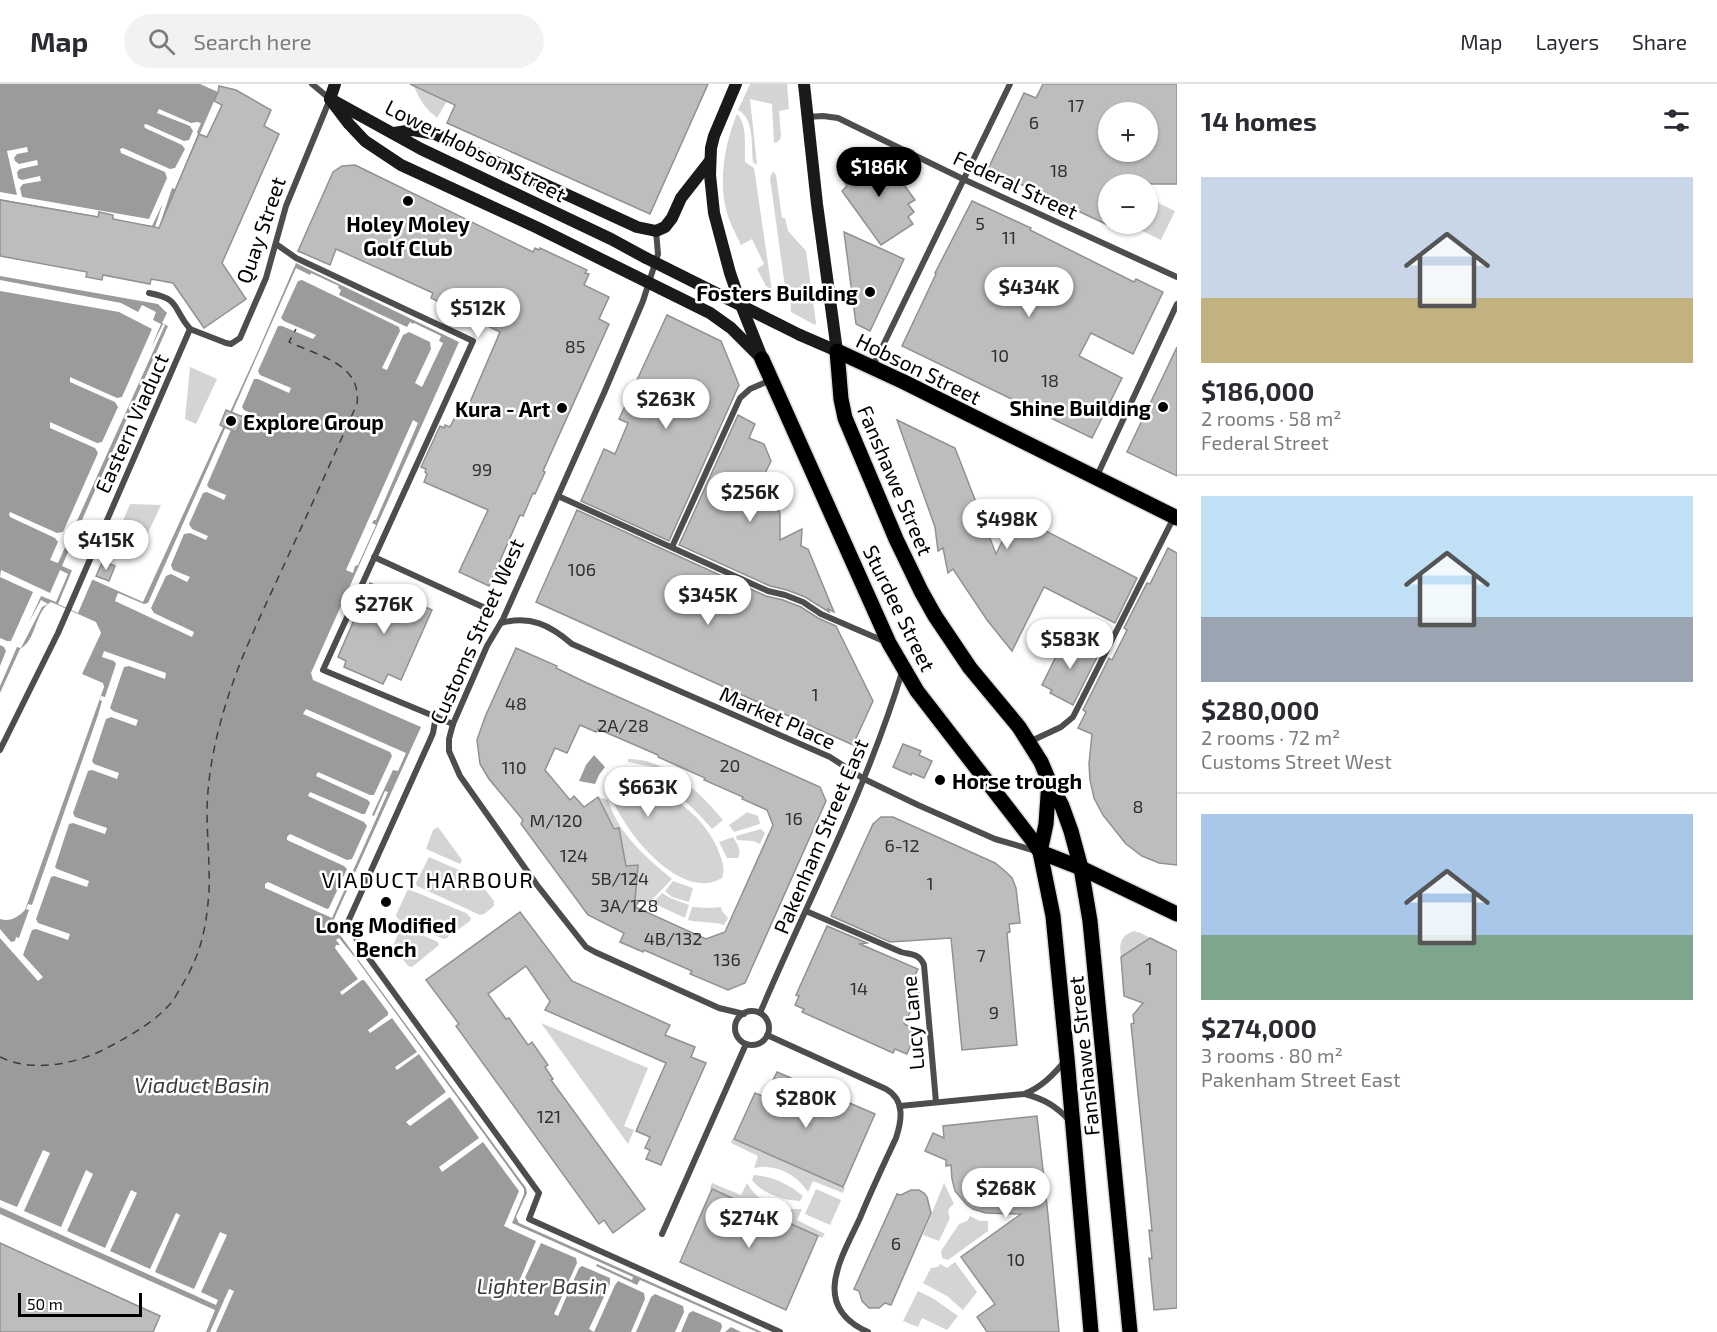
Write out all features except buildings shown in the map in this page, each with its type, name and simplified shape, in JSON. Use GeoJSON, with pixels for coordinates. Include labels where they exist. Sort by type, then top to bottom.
{"type":"FeatureCollection","features":[{"type":"Feature","properties":{"kind":"main road","name":"Quay Street"},"geometry":{"type":"LineString","coordinates":[[330,99],[335,84]]}},
{"type":"Feature","properties":{"kind":"main road"},"geometry":{"type":"LineString","coordinates":[[736,84],[714,136],[710,161],[712,196],[719,230],[741,305],[762,359]]}},
{"type":"Feature","properties":{"kind":"main road","name":"Fanshawe Street"},"geometry":{"type":"LineString","coordinates":[[804,84],[829,306],[845,418],[896,539],[921,591],[970,668],[1003,706],[1029,742],[1062,806],[1081,868],[1097,981],[1130,1332]]}},
{"type":"Feature","properties":{"kind":"main road","name":"Lower Hobson Street"},"geometry":{"type":"LineString","coordinates":[[330,99],[422,149],[611,239],[800,335],[837,351]]}},
{"type":"Feature","properties":{"kind":"main road","name":"Lower Hobson Street"},"geometry":{"type":"LineString","coordinates":[[330,99],[365,141],[401,165],[690,302],[721,320],[762,359]]}},
{"type":"Feature","properties":{"kind":"main road"},"geometry":{"type":"LineString","coordinates":[[394,133],[413,130],[435,134],[637,226],[656,231],[669,223],[681,198],[710,161]]}},
{"type":"Feature","properties":{"kind":"main road","name":"Hobson Street"},"geometry":{"type":"LineString","coordinates":[[837,351],[1176,518]]}},
{"type":"Feature","properties":{"kind":"main road","name":"Sturdee Street"},"geometry":{"type":"LineString","coordinates":[[762,359],[889,643],[903,668],[917,691],[1040,852]]}},
{"type":"Feature","properties":{"kind":"main road","name":"Fanshawe Street"},"geometry":{"type":"LineString","coordinates":[[1048,781],[1046,824],[1040,852],[1053,912],[1091,1332]]}},
{"type":"Feature","properties":{"kind":"main road"},"geometry":{"type":"LineString","coordinates":[[1040,852],[1081,868],[1177,915]]}},
{"type":"Feature","properties":{"kind":"street"},"geometry":{"type":"LineString","coordinates":[[312,84],[330,99]]}},
{"type":"Feature","properties":{"kind":"street"},"geometry":{"type":"LineString","coordinates":[[872,367],[1010,84]]}},
{"type":"Feature","properties":{"kind":"street","name":"Quay Street"},"geometry":{"type":"LineString","coordinates":[[190,329],[231,344],[240,338],[253,310],[276,244],[286,206],[330,99]]}},
{"type":"Feature","properties":{"kind":"street","name":"Federal Street"},"geometry":{"type":"LineString","coordinates":[[807,117],[838,118],[963,179],[1177,276]]}},
{"type":"Feature","properties":{"kind":"street","name":"Customs Street West"},"geometry":{"type":"LineString","coordinates":[[656,231],[658,255],[642,305],[501,623],[487,646],[453,724],[449,751],[460,776],[537,885],[586,947],[719,1008],[744,1014]]}},
{"type":"Feature","properties":{"kind":"street"},"geometry":{"type":"LineString","coordinates":[[276,244],[296,258],[473,341],[323,670],[453,724]]}},
{"type":"Feature","properties":{"kind":"street"},"geometry":{"type":"LineString","coordinates":[[149,293],[165,296],[172,301],[190,329]]}},
{"type":"Feature","properties":{"kind":"street"},"geometry":{"type":"LineString","coordinates":[[1096,478],[1177,304]]}},
{"type":"Feature","properties":{"kind":"street","name":"Eastern Viaduct"},"geometry":{"type":"LineString","coordinates":[[0,750],[58,633],[190,329]]}},
{"type":"Feature","properties":{"kind":"street"},"geometry":{"type":"LineString","coordinates":[[672,548],[740,398],[750,389],[771,379]]}},
{"type":"Feature","properties":{"kind":"street"},"geometry":{"type":"LineString","coordinates":[[558,496],[768,591],[803,602],[821,614],[889,643]]}},
{"type":"Feature","properties":{"kind":"street"},"geometry":{"type":"LineString","coordinates":[[1029,742],[1061,727],[1073,717],[1176,518]]}},
{"type":"Feature","properties":{"kind":"street"},"geometry":{"type":"LineString","coordinates":[[374,557],[483,608]]}},
{"type":"Feature","properties":{"kind":"street","name":"Market Place"},"geometry":{"type":"LineString","coordinates":[[501,623],[523,619],[545,626],[558,632],[572,644],[830,757],[864,779],[928,810],[995,838],[1040,852]]}},
{"type":"Feature","properties":{"kind":"street","name":"Pakenham Street East"},"geometry":{"type":"LineString","coordinates":[[760,1013],[864,779],[888,717],[903,668]]}},
{"type":"Feature","properties":{"kind":"street"},"geometry":{"type":"LineString","coordinates":[[436,716],[433,733],[347,924],[368,957],[539,1193],[530,1219],[780,1332]]}},
{"type":"Feature","properties":{"kind":"street","name":"Lucy Lane"},"geometry":{"type":"LineString","coordinates":[[806,911],[920,958],[924,965],[936,1102]]}},
{"type":"Feature","properties":{"kind":"street"},"geometry":{"type":"LineString","coordinates":[[760,1013],[767,1020],[767,1035],[756,1045],[741,1041],[736,1032],[737,1022],[744,1014],[760,1013]]}},
{"type":"Feature","properties":{"kind":"street"},"geometry":{"type":"LineString","coordinates":[[767,1035],[886,1089],[895,1096],[900,1106],[901,1118],[896,1138],[835,1273],[836,1298],[842,1312],[853,1324],[868,1332]]}},
{"type":"Feature","properties":{"kind":"street"},"geometry":{"type":"LineString","coordinates":[[662,1234],[746,1044]]}},
{"type":"Feature","properties":{"kind":"street"},"geometry":{"type":"LineString","coordinates":[[1024,1094],[1049,1079],[1067,1058]]}},
{"type":"Feature","properties":{"kind":"street"},"geometry":{"type":"LineString","coordinates":[[900,1106],[1024,1094],[1051,1103],[1072,1124]]}},
{"type":"Feature","properties":{"kind":"shaded area"},"geometry":{"type":"Polygon","coordinates":[[[750,84],[787,84],[789,109],[779,111],[781,136],[777,142],[774,143],[772,104],[750,99],[757,165],[753,162],[750,126],[738,110],[750,84]]]}},
{"type":"Feature","properties":{"kind":"shaded area"},"geometry":{"type":"Polygon","coordinates":[[[414,86],[447,101],[437,118],[423,104],[414,86]]]}},
{"type":"Feature","properties":{"kind":"shaded area"},"geometry":{"type":"Polygon","coordinates":[[[737,114],[743,124],[745,136],[745,162],[754,168],[772,291],[766,286],[757,269],[764,264],[752,239],[741,245],[725,207],[724,166],[732,126],[737,114]]]}},
{"type":"Feature","properties":{"kind":"shaded area"},"geometry":{"type":"Polygon","coordinates":[[[773,171],[776,175],[782,218],[785,218],[788,231],[806,251],[815,325],[791,312],[790,291],[785,287],[770,178],[773,171]]]}},
{"type":"Feature","properties":{"kind":"shaded area"},"geometry":{"type":"Polygon","coordinates":[[[1158,203],[1175,211],[1161,240],[1149,234],[1158,234],[1158,203]]]}},
{"type":"Feature","properties":{"kind":"shaded area"},"geometry":{"type":"Polygon","coordinates":[[[190,367],[217,379],[196,424],[185,419],[190,367]]]}},
{"type":"Feature","properties":{"kind":"shaded area"},"geometry":{"type":"Polygon","coordinates":[[[130,504],[161,505],[142,546],[117,535],[130,504]]]}},
{"type":"Feature","properties":{"kind":"shaded area"},"geometry":{"type":"Polygon","coordinates":[[[628,759],[649,762],[671,772],[700,795],[723,820],[712,829],[684,800],[649,777],[653,767],[628,762],[628,759]]]}},
{"type":"Feature","properties":{"kind":"shaded area"},"geometry":{"type":"Polygon","coordinates":[[[633,780],[660,790],[686,807],[697,818],[706,829],[720,855],[723,867],[722,878],[709,883],[681,878],[668,870],[644,848],[627,826],[614,800],[617,786],[633,780]]]}},
{"type":"Feature","properties":{"kind":"shaded area"},"geometry":{"type":"Polygon","coordinates":[[[598,797],[608,800],[619,824],[634,844],[672,879],[650,902],[627,898],[637,865],[623,866],[614,829],[598,797]]]}},
{"type":"Feature","properties":{"kind":"shaded area"},"geometry":{"type":"Polygon","coordinates":[[[746,812],[758,816],[760,824],[734,832],[729,825],[746,812]]]}},
{"type":"Feature","properties":{"kind":"shaded area"},"geometry":{"type":"Polygon","coordinates":[[[438,827],[462,860],[460,864],[426,849],[433,830],[438,827]]]}},
{"type":"Feature","properties":{"kind":"shaded area"},"geometry":{"type":"Polygon","coordinates":[[[761,829],[765,833],[760,844],[737,840],[736,836],[761,829]]]}},
{"type":"Feature","properties":{"kind":"shaded area"},"geometry":{"type":"Polygon","coordinates":[[[733,837],[739,855],[738,858],[727,858],[719,842],[733,837]]]}},
{"type":"Feature","properties":{"kind":"shaded area"},"geometry":{"type":"Polygon","coordinates":[[[429,857],[475,877],[494,901],[494,906],[480,915],[417,886],[416,883],[429,857]]]}},
{"type":"Feature","properties":{"kind":"shaded area"},"geometry":{"type":"Polygon","coordinates":[[[673,881],[693,888],[689,902],[672,897],[665,891],[673,881]]]}},
{"type":"Feature","properties":{"kind":"shaded area"},"geometry":{"type":"Polygon","coordinates":[[[408,889],[466,913],[471,918],[470,921],[445,939],[398,919],[396,915],[408,889]]]}},
{"type":"Feature","properties":{"kind":"shaded area"},"geometry":{"type":"Polygon","coordinates":[[[662,893],[689,905],[685,918],[653,903],[662,893]]]}},
{"type":"Feature","properties":{"kind":"shaded area"},"geometry":{"type":"Polygon","coordinates":[[[692,907],[721,907],[728,918],[724,925],[688,920],[692,907]]]}},
{"type":"Feature","properties":{"kind":"shaded area"},"geometry":{"type":"Polygon","coordinates":[[[404,927],[438,942],[439,945],[412,967],[408,966],[393,946],[400,929],[404,927]]]}},
{"type":"Feature","properties":{"kind":"shaded area"},"geometry":{"type":"Polygon","coordinates":[[[1134,931],[1150,938],[1121,957],[1120,948],[1123,938],[1134,931]]]}},
{"type":"Feature","properties":{"kind":"shaded area"},"geometry":{"type":"Polygon","coordinates":[[[541,1023],[648,1068],[624,1126],[634,1130],[628,1144],[541,1023]]]}},
{"type":"Feature","properties":{"kind":"shaded area"},"geometry":{"type":"Polygon","coordinates":[[[732,1139],[845,1188],[843,1193],[813,1181],[808,1192],[798,1180],[785,1172],[778,1169],[754,1168],[758,1156],[731,1143],[732,1139]]]}},
{"type":"Feature","properties":{"kind":"shaded area"},"geometry":{"type":"Polygon","coordinates":[[[754,1175],[780,1181],[803,1196],[800,1201],[774,1195],[762,1189],[752,1180],[754,1175]]]}},
{"type":"Feature","properties":{"kind":"shaded area"},"geometry":{"type":"Polygon","coordinates":[[[712,1183],[741,1195],[747,1183],[763,1201],[777,1207],[802,1209],[797,1220],[825,1234],[822,1238],[710,1188],[712,1183]]]}},
{"type":"Feature","properties":{"kind":"shaded area"},"geometry":{"type":"Polygon","coordinates":[[[944,1183],[954,1204],[950,1207],[950,1218],[939,1241],[923,1235],[944,1183]]]}},
{"type":"Feature","properties":{"kind":"shaded area"},"geometry":{"type":"Polygon","coordinates":[[[816,1189],[841,1200],[830,1225],[805,1214],[816,1189]]]}},
{"type":"Feature","properties":{"kind":"shaded area"},"geometry":{"type":"Polygon","coordinates":[[[970,1216],[980,1221],[988,1221],[988,1231],[948,1260],[942,1258],[941,1251],[959,1224],[967,1221],[970,1216]]]}},
{"type":"Feature","properties":{"kind":"shaded area"},"geometry":{"type":"Polygon","coordinates":[[[955,1262],[977,1292],[963,1310],[947,1296],[923,1283],[931,1268],[938,1267],[940,1264],[947,1268],[955,1262]]]}},
{"type":"Feature","properties":{"kind":"shaded area"},"geometry":{"type":"Polygon","coordinates":[[[918,1291],[958,1316],[947,1330],[922,1318],[918,1327],[903,1321],[918,1291]]]}},
{"type":"Feature","properties":{"kind":"water"},"geometry":{"type":"Polygon","coordinates":[[[0,84],[200,84],[218,92],[159,228],[0,200],[0,84]]]}},
{"type":"Feature","properties":{"kind":"water","name":"Viaduct Basin"},"geometry":{"type":"Polygon","coordinates":[[[296,263],[459,342],[311,673],[313,680],[421,727],[334,919],[335,928],[526,1188],[527,1193],[516,1217],[519,1223],[762,1332],[206,1332],[215,1310],[0,1214],[0,919],[14,918],[25,910],[104,687],[103,683],[82,674],[101,633],[96,622],[51,602],[41,612],[30,639],[20,649],[0,693],[0,276],[158,304],[167,313],[162,323],[168,326],[74,538],[68,532],[65,540],[72,543],[62,566],[143,602],[296,263]]]}},
{"type":"Feature","properties":{"kind":"water"},"geometry":{"type":"Polygon","coordinates":[[[594,755],[605,767],[595,784],[579,781],[586,765],[594,755]]]}},
{"type":"Feature","properties":{"kind":"pier"},"geometry":{"type":"Polygon","coordinates":[[[159,109],[191,123],[201,123],[175,189],[172,188],[159,227],[155,227],[163,203],[152,226],[0,199],[0,192],[17,195],[7,151],[27,147],[28,152],[17,154],[15,161],[19,164],[37,160],[38,165],[20,169],[17,172],[18,178],[22,180],[40,176],[41,181],[23,184],[20,188],[22,197],[149,219],[167,178],[165,172],[121,153],[120,149],[123,148],[170,169],[175,168],[185,149],[182,145],[145,128],[144,125],[184,141],[189,140],[193,131],[190,126],[157,113],[159,109]]]}},
{"type":"Feature","properties":{"kind":"pier"},"geometry":{"type":"Polygon","coordinates":[[[296,268],[339,286],[341,290],[339,295],[407,327],[410,322],[414,323],[441,336],[439,341],[443,343],[422,387],[415,383],[431,349],[430,342],[409,332],[403,335],[387,370],[382,368],[400,331],[399,327],[302,280],[298,281],[281,318],[316,335],[313,339],[278,326],[258,371],[260,375],[291,388],[289,393],[254,379],[242,407],[275,424],[273,429],[242,415],[237,416],[207,485],[226,495],[224,500],[207,492],[203,493],[189,524],[192,529],[208,536],[206,540],[190,533],[184,534],[171,565],[173,570],[190,577],[187,582],[171,574],[166,576],[151,608],[154,613],[194,632],[192,637],[115,601],[118,593],[144,604],[148,603],[296,268]]]}},
{"type":"Feature","properties":{"kind":"pier"},"geometry":{"type":"Polygon","coordinates":[[[0,280],[121,303],[138,312],[142,305],[156,312],[153,320],[161,324],[151,348],[163,324],[165,325],[58,563],[50,560],[58,542],[55,538],[10,517],[9,514],[10,512],[57,533],[63,532],[98,453],[95,448],[50,428],[50,422],[97,443],[102,442],[118,407],[115,402],[70,382],[70,377],[117,398],[122,397],[152,329],[119,312],[0,291],[0,280]]]}},
{"type":"Feature","properties":{"kind":"pier"},"geometry":{"type":"Polygon","coordinates":[[[413,420],[418,423],[376,520],[372,523],[376,525],[353,573],[346,570],[413,420]]]}},
{"type":"Feature","properties":{"kind":"pier"},"geometry":{"type":"Polygon","coordinates":[[[73,568],[93,578],[78,613],[58,604],[73,568]]]}},
{"type":"Feature","properties":{"kind":"pier"},"geometry":{"type":"Polygon","coordinates":[[[1,570],[50,593],[60,570],[68,574],[56,602],[41,596],[29,622],[41,600],[48,604],[42,607],[21,648],[17,647],[0,686],[0,666],[6,651],[0,645],[0,638],[11,641],[33,592],[0,577],[1,570]]]}},
{"type":"Feature","properties":{"kind":"pier"},"geometry":{"type":"Polygon","coordinates":[[[104,651],[166,673],[165,679],[129,666],[124,667],[110,708],[138,720],[136,726],[111,717],[106,719],[92,761],[94,764],[119,773],[117,779],[92,770],[88,771],[73,813],[75,817],[107,828],[105,834],[73,823],[69,824],[55,867],[89,881],[87,887],[51,877],[36,919],[38,923],[70,934],[68,940],[36,929],[32,930],[23,955],[43,977],[38,981],[0,938],[0,929],[11,942],[15,941],[16,937],[19,938],[29,910],[26,909],[28,904],[32,905],[98,715],[101,696],[105,697],[116,664],[102,657],[104,651]]]}},
{"type":"Feature","properties":{"kind":"pier"},"geometry":{"type":"Polygon","coordinates":[[[306,709],[406,753],[398,771],[393,770],[372,815],[374,816],[385,791],[388,792],[332,918],[265,888],[265,884],[268,882],[329,908],[347,869],[287,840],[287,837],[290,834],[347,860],[352,859],[367,826],[364,822],[308,796],[310,792],[365,814],[370,803],[368,800],[316,776],[318,772],[374,795],[392,756],[390,752],[303,714],[306,709]]]}},
{"type":"Feature","properties":{"kind":"pier"},"geometry":{"type":"Polygon","coordinates":[[[339,938],[524,1189],[512,1223],[633,1277],[632,1280],[597,1264],[596,1266],[637,1285],[640,1280],[757,1332],[741,1332],[731,1327],[725,1332],[720,1332],[721,1323],[693,1311],[689,1313],[681,1332],[675,1332],[684,1312],[683,1306],[655,1294],[651,1297],[636,1332],[631,1332],[645,1299],[644,1293],[618,1281],[594,1332],[589,1329],[610,1284],[610,1278],[582,1266],[579,1268],[558,1316],[554,1314],[577,1263],[576,1258],[541,1243],[516,1297],[513,1296],[536,1241],[504,1226],[519,1191],[483,1142],[442,1172],[439,1167],[479,1138],[450,1097],[410,1126],[406,1122],[446,1092],[419,1054],[397,1070],[395,1067],[417,1052],[392,1018],[370,1033],[368,1030],[388,1015],[388,1012],[364,980],[342,995],[340,992],[358,979],[335,948],[336,945],[340,945],[336,940],[339,938]]]}},
{"type":"Feature","properties":{"kind":"pier"},"geometry":{"type":"Polygon","coordinates":[[[43,1150],[50,1153],[24,1211],[61,1227],[86,1170],[93,1174],[67,1231],[105,1248],[131,1190],[137,1193],[110,1251],[150,1269],[176,1213],[180,1215],[155,1272],[194,1289],[220,1232],[227,1235],[201,1292],[218,1300],[216,1305],[0,1207],[0,1200],[17,1207],[43,1150]]]}},
{"type":"Feature","properties":{"kind":"pier"},"geometry":{"type":"Polygon","coordinates":[[[229,1289],[234,1291],[216,1332],[210,1332],[229,1289]]]}},
{"type":"Feature","properties":{"kind":"ferry route"},"geometry":{"type":"LineString","coordinates":[[0,1057],[12,1062],[51,1065],[77,1060],[101,1051],[139,1030],[165,1010],[174,999],[193,964],[204,930],[208,906],[209,780],[225,706],[252,634],[357,404],[357,390],[346,370],[325,357],[289,342],[296,329]]}},
{"type":"Feature","properties":{"kind":"place","name":"Holey Moley Golf Club"},"geometry":{"type":"Point","coordinates":[408,201]}},
{"type":"Feature","properties":{"kind":"place","name":"Fosters Building"},"geometry":{"type":"Point","coordinates":[870,292]}},
{"type":"Feature","properties":{"kind":"place","name":"Shine Building"},"geometry":{"type":"Point","coordinates":[1163,407]}},
{"type":"Feature","properties":{"kind":"place","name":"Kura - Art"},"geometry":{"type":"Point","coordinates":[562,408]}},
{"type":"Feature","properties":{"kind":"place","name":"Explore Group"},"geometry":{"type":"Point","coordinates":[231,421]}},
{"type":"Feature","properties":{"kind":"place","name":"Horse trough"},"geometry":{"type":"Point","coordinates":[940,780]}},
{"type":"Feature","properties":{"kind":"place","name":"Long Modified Bench"},"geometry":{"type":"Point","coordinates":[386,902]}},
{"type":"Feature","properties":{"kind":"district","name":"VIADUCT HARBOUR"},"geometry":{"type":"Point","coordinates":[428,879]}},
{"type":"Feature","properties":{"kind":"water label","name":"Lighter Basin"},"geometry":{"type":"Point","coordinates":[542,1285]}}]}
